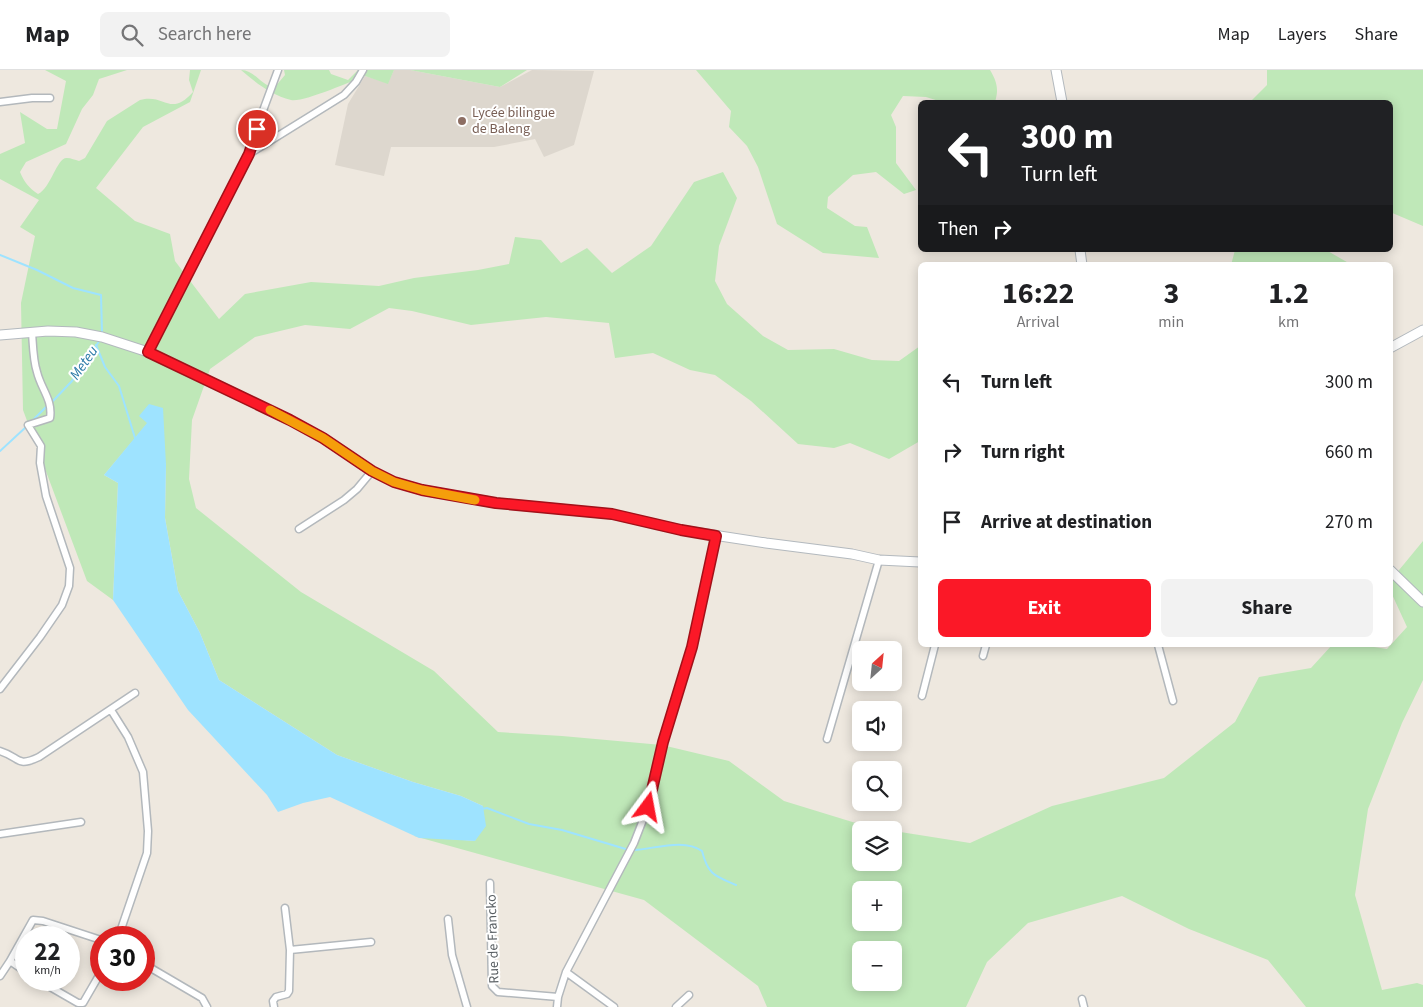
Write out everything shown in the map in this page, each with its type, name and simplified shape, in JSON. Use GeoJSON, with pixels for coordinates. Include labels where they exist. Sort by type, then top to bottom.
{"type":"FeatureCollection","features":[{"type":"Feature","properties":{"kind":"street"},"geometry":{"type":"LineString","coordinates":[[148,352],[249,154],[278,70]]}},
{"type":"Feature","properties":{"kind":"street"},"geometry":{"type":"LineString","coordinates":[[249,154],[344,95],[356,82],[363,70]]}},
{"type":"Feature","properties":{"kind":"street"},"geometry":{"type":"LineString","coordinates":[[1056,70],[1062,100]]}},
{"type":"Feature","properties":{"kind":"street"},"geometry":{"type":"LineString","coordinates":[[0,102],[50,98]]}},
{"type":"Feature","properties":{"kind":"street"},"geometry":{"type":"LineString","coordinates":[[1393,346],[1423,330]]}},
{"type":"Feature","properties":{"kind":"street"},"geometry":{"type":"LineString","coordinates":[[0,335],[48,331],[76,332],[102,337],[148,352],[290,420],[323,438],[372,471],[394,482],[422,490],[496,503],[612,514],[681,530],[852,554],[879,560],[918,562]]}},
{"type":"Feature","properties":{"kind":"street"},"geometry":{"type":"LineString","coordinates":[[0,689],[62,605],[69,586],[70,568],[46,496],[40,463],[41,446],[28,425],[50,418],[51,410],[49,400],[37,373],[32,332]]}},
{"type":"Feature","properties":{"kind":"street"},"geometry":{"type":"LineString","coordinates":[[300,528],[344,500],[357,489],[372,471]]}},
{"type":"Feature","properties":{"kind":"street"},"geometry":{"type":"LineString","coordinates":[[557,1007],[566,972],[634,843],[648,807],[663,742],[692,647],[716,536]]}},
{"type":"Feature","properties":{"kind":"street"},"geometry":{"type":"LineString","coordinates":[[827,738],[879,560]]}},
{"type":"Feature","properties":{"kind":"street"},"geometry":{"type":"LineString","coordinates":[[1393,573],[1423,602]]}},
{"type":"Feature","properties":{"kind":"street"},"geometry":{"type":"LineString","coordinates":[[922,696],[934,647]]}},
{"type":"Feature","properties":{"kind":"street"},"geometry":{"type":"LineString","coordinates":[[982,656],[985,647]]}},
{"type":"Feature","properties":{"kind":"street"},"geometry":{"type":"LineString","coordinates":[[1159,647],[1173,701]]}},
{"type":"Feature","properties":{"kind":"street"},"geometry":{"type":"LineString","coordinates":[[0,751],[20,762],[27,763],[135,693]]}},
{"type":"Feature","properties":{"kind":"street"},"geometry":{"type":"LineString","coordinates":[[111,710],[128,738],[143,772],[148,831],[147,853],[122,926]]}},
{"type":"Feature","properties":{"kind":"street"},"geometry":{"type":"LineString","coordinates":[[0,834],[81,822]]}},
{"type":"Feature","properties":{"kind":"street","name":"Rue de Francko"},"geometry":{"type":"LineString","coordinates":[[490,883],[492,986],[494,990],[558,998]]}},
{"type":"Feature","properties":{"kind":"street"},"geometry":{"type":"LineString","coordinates":[[274,1007],[276,996],[287,994],[289,991],[290,950],[285,908]]}},
{"type":"Feature","properties":{"kind":"street"},"geometry":{"type":"LineString","coordinates":[[448,919],[452,955],[467,1007]]}},
{"type":"Feature","properties":{"kind":"street"},"geometry":{"type":"LineString","coordinates":[[0,976],[33,920],[42,921],[90,936]]}},
{"type":"Feature","properties":{"kind":"street"},"geometry":{"type":"LineString","coordinates":[[290,950],[371,942]]}},
{"type":"Feature","properties":{"kind":"street"},"geometry":{"type":"LineString","coordinates":[[10,961],[15,964]]}},
{"type":"Feature","properties":{"kind":"street"},"geometry":{"type":"LineString","coordinates":[[155,970],[202,998],[207,1007]]}},
{"type":"Feature","properties":{"kind":"street"},"geometry":{"type":"LineString","coordinates":[[566,972],[614,1007]]}},
{"type":"Feature","properties":{"kind":"street"},"geometry":{"type":"LineString","coordinates":[[57,991],[78,1003],[84,1003],[91,991]]}},
{"type":"Feature","properties":{"kind":"street"},"geometry":{"type":"LineString","coordinates":[[676,1007],[689,995]]}},
{"type":"Feature","properties":{"kind":"street"},"geometry":{"type":"LineString","coordinates":[[1082,1000],[1084,1007]]}},
{"type":"Feature","properties":{"kind":"shaded area","name":"Lycée bilingue de Baleng"},"geometry":{"type":"Polygon","coordinates":[[[394,70],[410,70],[500,87],[532,70],[594,71],[574,145],[544,157],[535,139],[494,147],[391,147],[384,176],[335,165],[348,104],[365,76],[388,83],[394,70]]]}},
{"type":"Feature","properties":{"kind":"green space"},"geometry":{"type":"Polygon","coordinates":[[[45,70],[127,70],[99,79],[93,95],[82,109],[66,144],[26,162],[20,172],[27,185],[38,194],[47,186],[63,159],[68,158],[79,161],[85,158],[107,121],[140,100],[156,99],[173,104],[185,100],[193,92],[189,80],[190,70],[201,70],[190,102],[143,127],[96,188],[135,221],[170,234],[175,261],[219,319],[245,294],[311,282],[379,286],[414,278],[509,264],[515,237],[541,240],[561,263],[587,248],[612,273],[651,246],[694,182],[723,172],[737,198],[719,246],[715,281],[727,304],[763,336],[788,350],[834,349],[872,360],[899,361],[918,347],[918,442],[889,459],[850,443],[834,448],[798,444],[751,401],[715,375],[690,370],[653,353],[615,358],[609,323],[546,317],[471,325],[412,311],[389,308],[350,329],[305,325],[255,337],[210,369],[192,420],[189,479],[196,508],[301,592],[434,671],[498,732],[662,745],[729,761],[784,801],[852,822],[852,871],[902,871],[902,832],[970,843],[1052,806],[1164,778],[1235,722],[1259,677],[1311,668],[1330,647],[1374,647],[1387,649],[1393,647],[1393,642],[1407,627],[1393,597],[1393,577],[1423,541],[1423,680],[1402,723],[1368,809],[1355,895],[1382,990],[1417,983],[1423,985],[1423,1007],[1306,1007],[1268,960],[1189,929],[1122,896],[1028,923],[987,962],[966,1007],[767,1007],[758,986],[644,900],[414,836],[475,841],[483,806],[461,796],[413,782],[337,755],[219,680],[200,633],[178,591],[165,518],[166,465],[148,423],[104,475],[118,483],[113,600],[87,581],[23,410],[21,303],[35,236],[20,227],[39,200],[0,179],[0,154],[25,143],[20,112],[47,129],[57,129],[66,81],[45,70]]]}},
{"type":"Feature","properties":{"kind":"green space"},"geometry":{"type":"Polygon","coordinates":[[[241,70],[250,72],[265,84],[274,88],[285,75],[284,70],[329,70],[331,74],[348,80],[358,70],[394,70],[388,84],[365,76],[316,95],[291,100],[270,92],[241,70]]]}},
{"type":"Feature","properties":{"kind":"green space"},"geometry":{"type":"Polygon","coordinates":[[[410,70],[527,70],[500,87],[410,70]]]}},
{"type":"Feature","properties":{"kind":"green space"},"geometry":{"type":"Polygon","coordinates":[[[696,70],[990,70],[997,89],[995,100],[936,100],[926,97],[903,96],[891,115],[896,127],[896,163],[916,190],[904,194],[876,172],[853,175],[828,197],[827,208],[855,226],[867,227],[879,258],[823,253],[777,224],[758,167],[747,146],[729,127],[731,111],[696,70]]]}},
{"type":"Feature","properties":{"kind":"green space"},"geometry":{"type":"Polygon","coordinates":[[[1267,70],[1423,70],[1423,226],[1393,213],[1393,100],[1252,100],[1267,85],[1267,70]]]}},
{"type":"Feature","properties":{"kind":"green space"},"geometry":{"type":"Polygon","coordinates":[[[1234,252],[1329,252],[1347,262],[1232,262],[1234,252]]]}},
{"type":"Feature","properties":{"kind":"water"},"geometry":{"type":"Polygon","coordinates":[[[149,404],[163,408],[166,465],[165,518],[178,591],[200,633],[219,680],[337,755],[413,782],[461,796],[483,806],[486,826],[475,841],[419,838],[330,797],[303,803],[278,812],[267,795],[188,710],[113,600],[118,483],[104,475],[147,423],[139,416],[149,404]]]}},
{"type":"Feature","properties":{"kind":"waterway","name":"Meteu"},"geometry":{"type":"LineString","coordinates":[[0,255],[37,270],[73,288],[101,295],[102,333]]}},
{"type":"Feature","properties":{"kind":"waterway","name":"Meteu"},"geometry":{"type":"LineString","coordinates":[[51,403],[72,381],[100,340]]}},
{"type":"Feature","properties":{"kind":"waterway"},"geometry":{"type":"LineString","coordinates":[[96,345],[105,367],[119,386],[135,438]]}},
{"type":"Feature","properties":{"kind":"waterway","name":"Meteu"},"geometry":{"type":"LineString","coordinates":[[33,420],[47,406]]}},
{"type":"Feature","properties":{"kind":"waterway","name":"Meteu"},"geometry":{"type":"LineString","coordinates":[[0,451],[26,427]]}},
{"type":"Feature","properties":{"kind":"waterway"},"geometry":{"type":"LineString","coordinates":[[482,809],[487,808],[529,824],[562,830],[629,850]]}},
{"type":"Feature","properties":{"kind":"waterway"},"geometry":{"type":"LineString","coordinates":[[634,850],[669,845],[695,847],[702,851],[704,859],[713,874],[736,885]]}},
{"type":"Feature","properties":{"kind":"slow traffic"},"geometry":{"type":"LineString","coordinates":[[270,410],[323,438],[372,471],[394,482],[422,490],[475,500]]}},
{"type":"Feature","properties":{"kind":"place","name":"Lycée bilingue de Baleng"},"geometry":{"type":"Point","coordinates":[462,121]}},
{"type":"Feature","properties":{"kind":"route"},"geometry":{"type":"LineString","coordinates":[[257,129],[249,154],[182,284],[160,332],[148,352],[290,420],[323,438],[372,471],[394,482],[422,490],[496,503],[612,514],[716,536],[692,647],[663,742],[648,807]]}}]}
